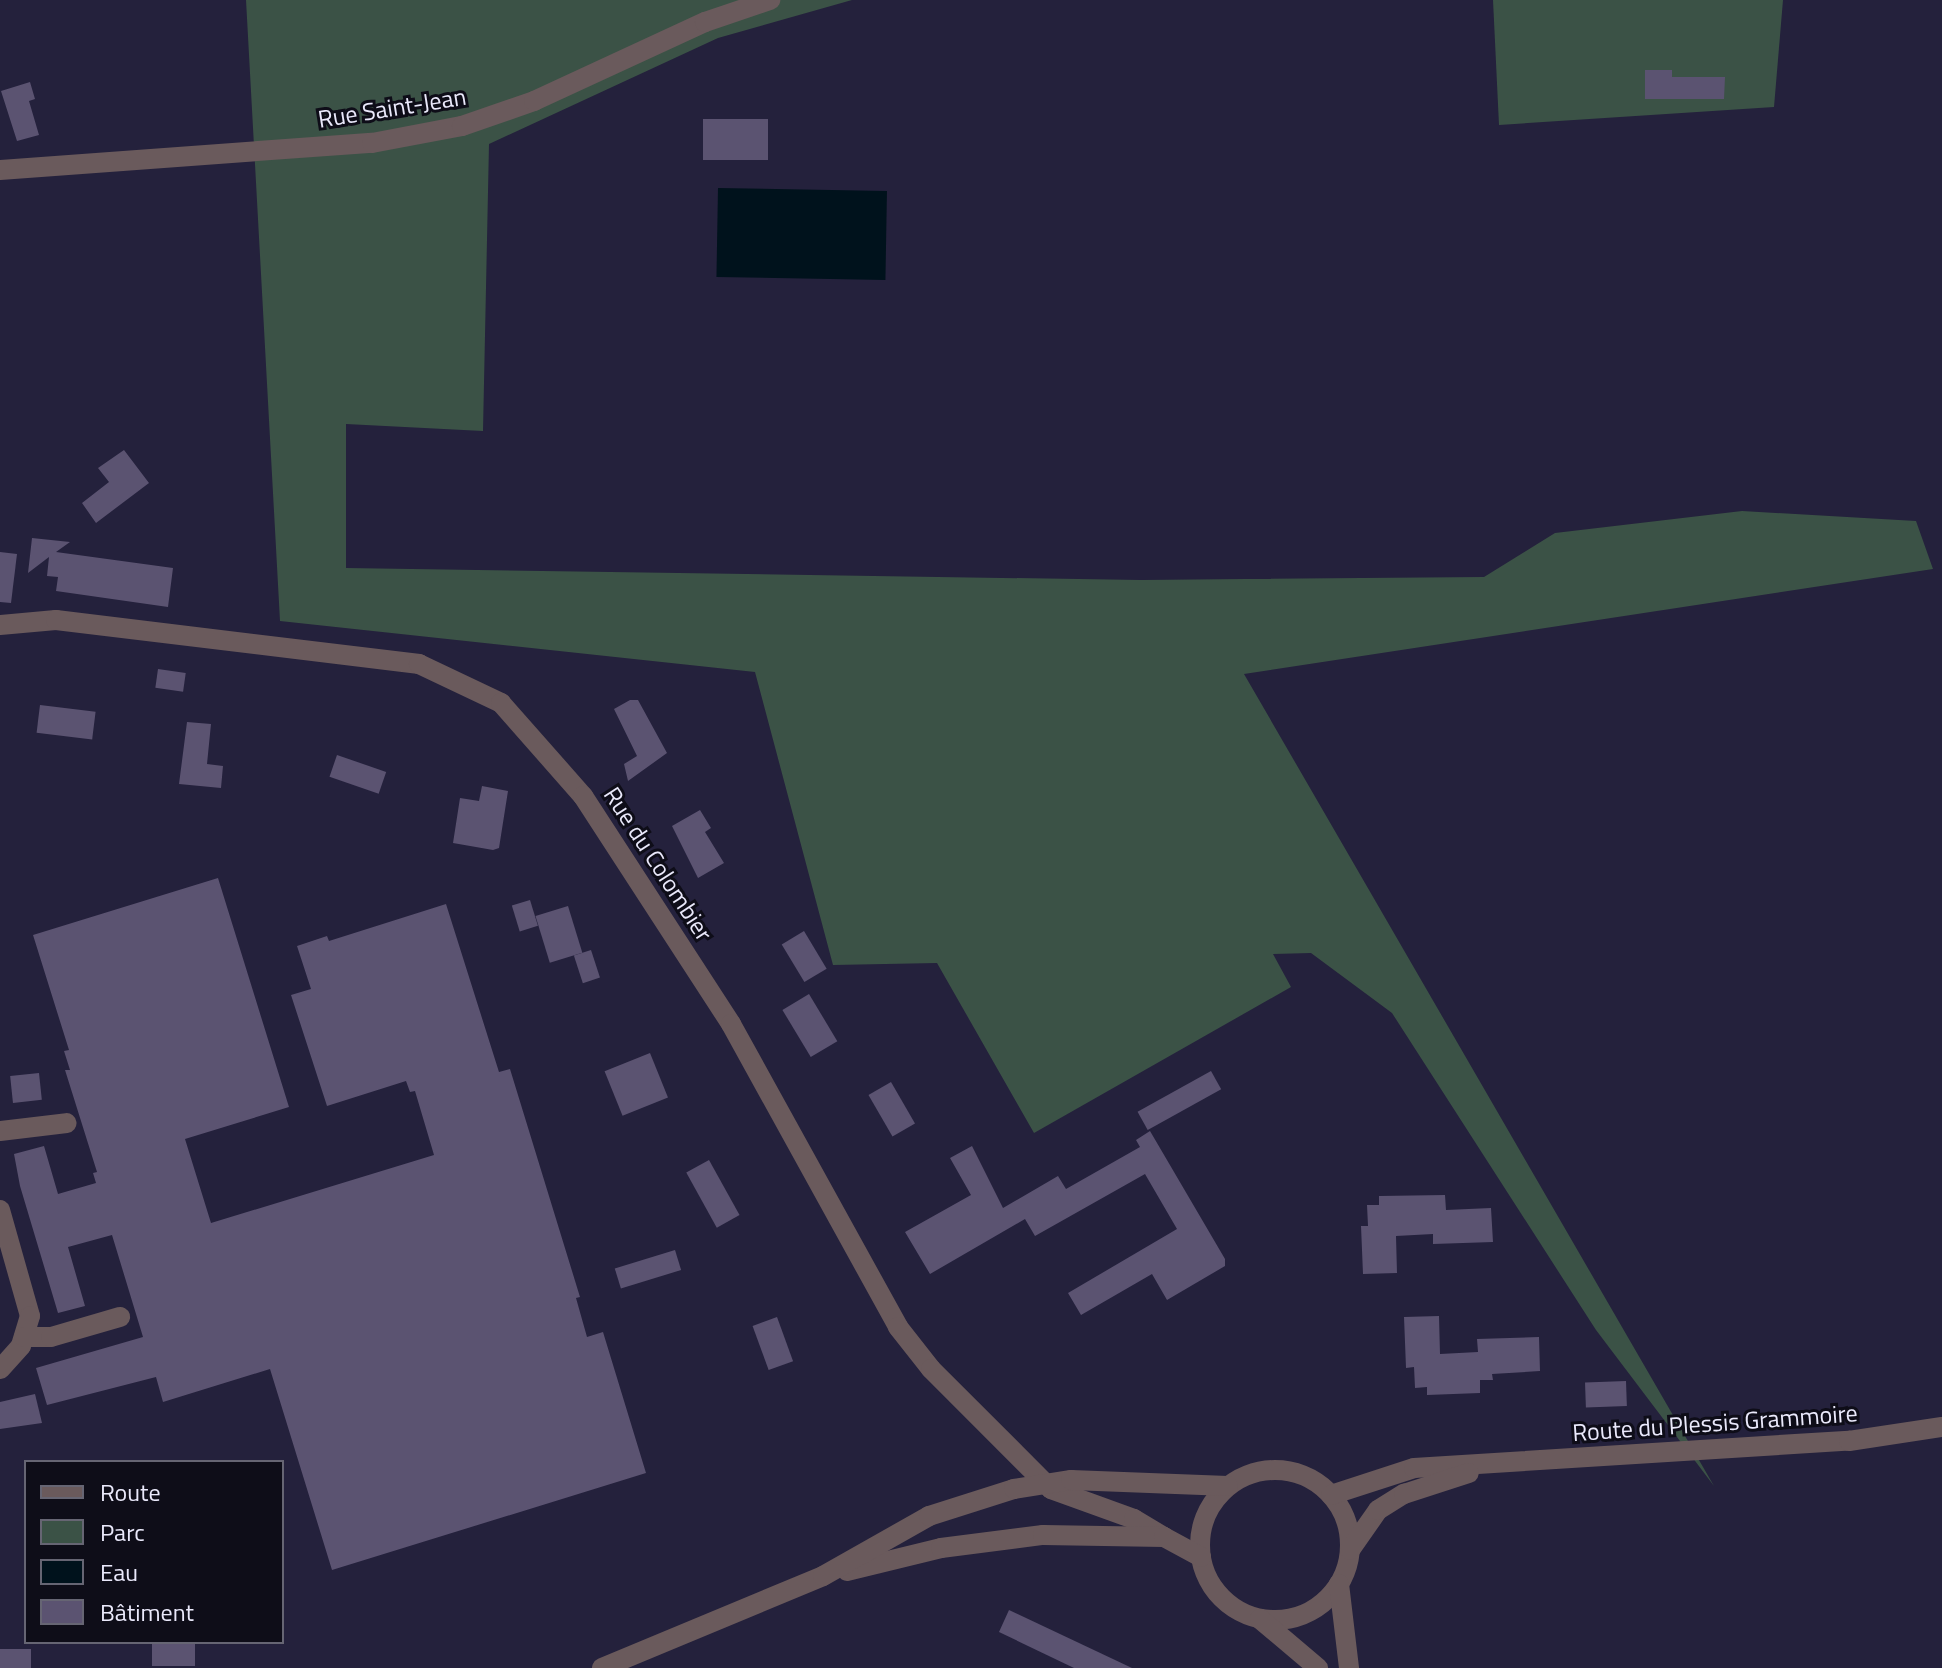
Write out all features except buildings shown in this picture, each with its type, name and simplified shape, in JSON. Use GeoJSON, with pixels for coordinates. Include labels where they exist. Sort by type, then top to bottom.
{"type":"FeatureCollection","features":[{"type":"Feature","properties":{"kind":"street"},"geometry":{"type":"LineString","coordinates":[[705,0],[705,22]]}},
{"type":"Feature","properties":{"kind":"street","name":"Rue Saint-Jean"},"geometry":{"type":"LineString","coordinates":[[0,170],[372,143],[462,126],[534,101],[705,22],[770,0]]}},
{"type":"Feature","properties":{"kind":"street","name":"Rue du Colombier"},"geometry":{"type":"LineString","coordinates":[[0,625],[56,620],[419,664],[501,703],[583,796],[731,1024],[898,1327],[931,1369],[1045,1482],[1201,1557]]}},
{"type":"Feature","properties":{"kind":"street"},"geometry":{"type":"LineString","coordinates":[[0,1131],[67,1123]]}},
{"type":"Feature","properties":{"kind":"street"},"geometry":{"type":"LineString","coordinates":[[0,1210],[30,1316],[24,1337],[0,1369]]}},
{"type":"Feature","properties":{"kind":"street"},"geometry":{"type":"LineString","coordinates":[[24,1337],[51,1337],[120,1317]]}},
{"type":"Feature","properties":{"kind":"street","name":"Route du Plessis Grammoire"},"geometry":{"type":"LineString","coordinates":[[1331,1495],[1414,1468],[1491,1466],[1849,1441],[1942,1427]]}},
{"type":"Feature","properties":{"kind":"street","name":"Route du Plessis Grammoire"},"geometry":{"type":"LineString","coordinates":[[1350,1550],[1378,1510],[1404,1494],[1491,1466]]}},
{"type":"Feature","properties":{"kind":"street"},"geometry":{"type":"LineString","coordinates":[[1318,1668],[1260,1619],[1221,1597],[1201,1557],[1205,1518],[1228,1486],[1244,1477],[1280,1470],[1317,1482],[1343,1512],[1350,1550],[1339,1584],[1349,1668]]}},
{"type":"Feature","properties":{"kind":"street"},"geometry":{"type":"LineString","coordinates":[[602,1668],[823,1576],[929,1516],[1045,1482],[1228,1486]]}},
{"type":"Feature","properties":{"kind":"street"},"geometry":{"type":"LineString","coordinates":[[823,1576],[941,1548],[1043,1535],[1164,1537]]}},
{"type":"Feature","properties":{"kind":"street"},"geometry":{"type":"LineString","coordinates":[[1260,1619],[1305,1614],[1339,1584]]}},
{"type":"Feature","properties":{"kind":"green space"},"geometry":{"type":"Polygon","coordinates":[[[246,0],[852,0],[718,38],[489,144],[483,431],[346,424],[346,568],[1141,580],[1484,577],[1555,533],[1742,511],[1916,521],[1933,569],[1244,674],[1714,1486],[1596,1330],[1392,1013],[1311,953],[1273,954],[1291,987],[1034,1133],[937,963],[833,965],[755,672],[280,621],[246,0]]]}},
{"type":"Feature","properties":{"kind":"green space"},"geometry":{"type":"Polygon","coordinates":[[[1493,0],[1783,0],[1774,107],[1499,125],[1493,0]]]}},
{"type":"Feature","properties":{"kind":"water"},"geometry":{"type":"Polygon","coordinates":[[[718,188],[887,191],[885,280],[716,277],[718,188]]]}}]}
